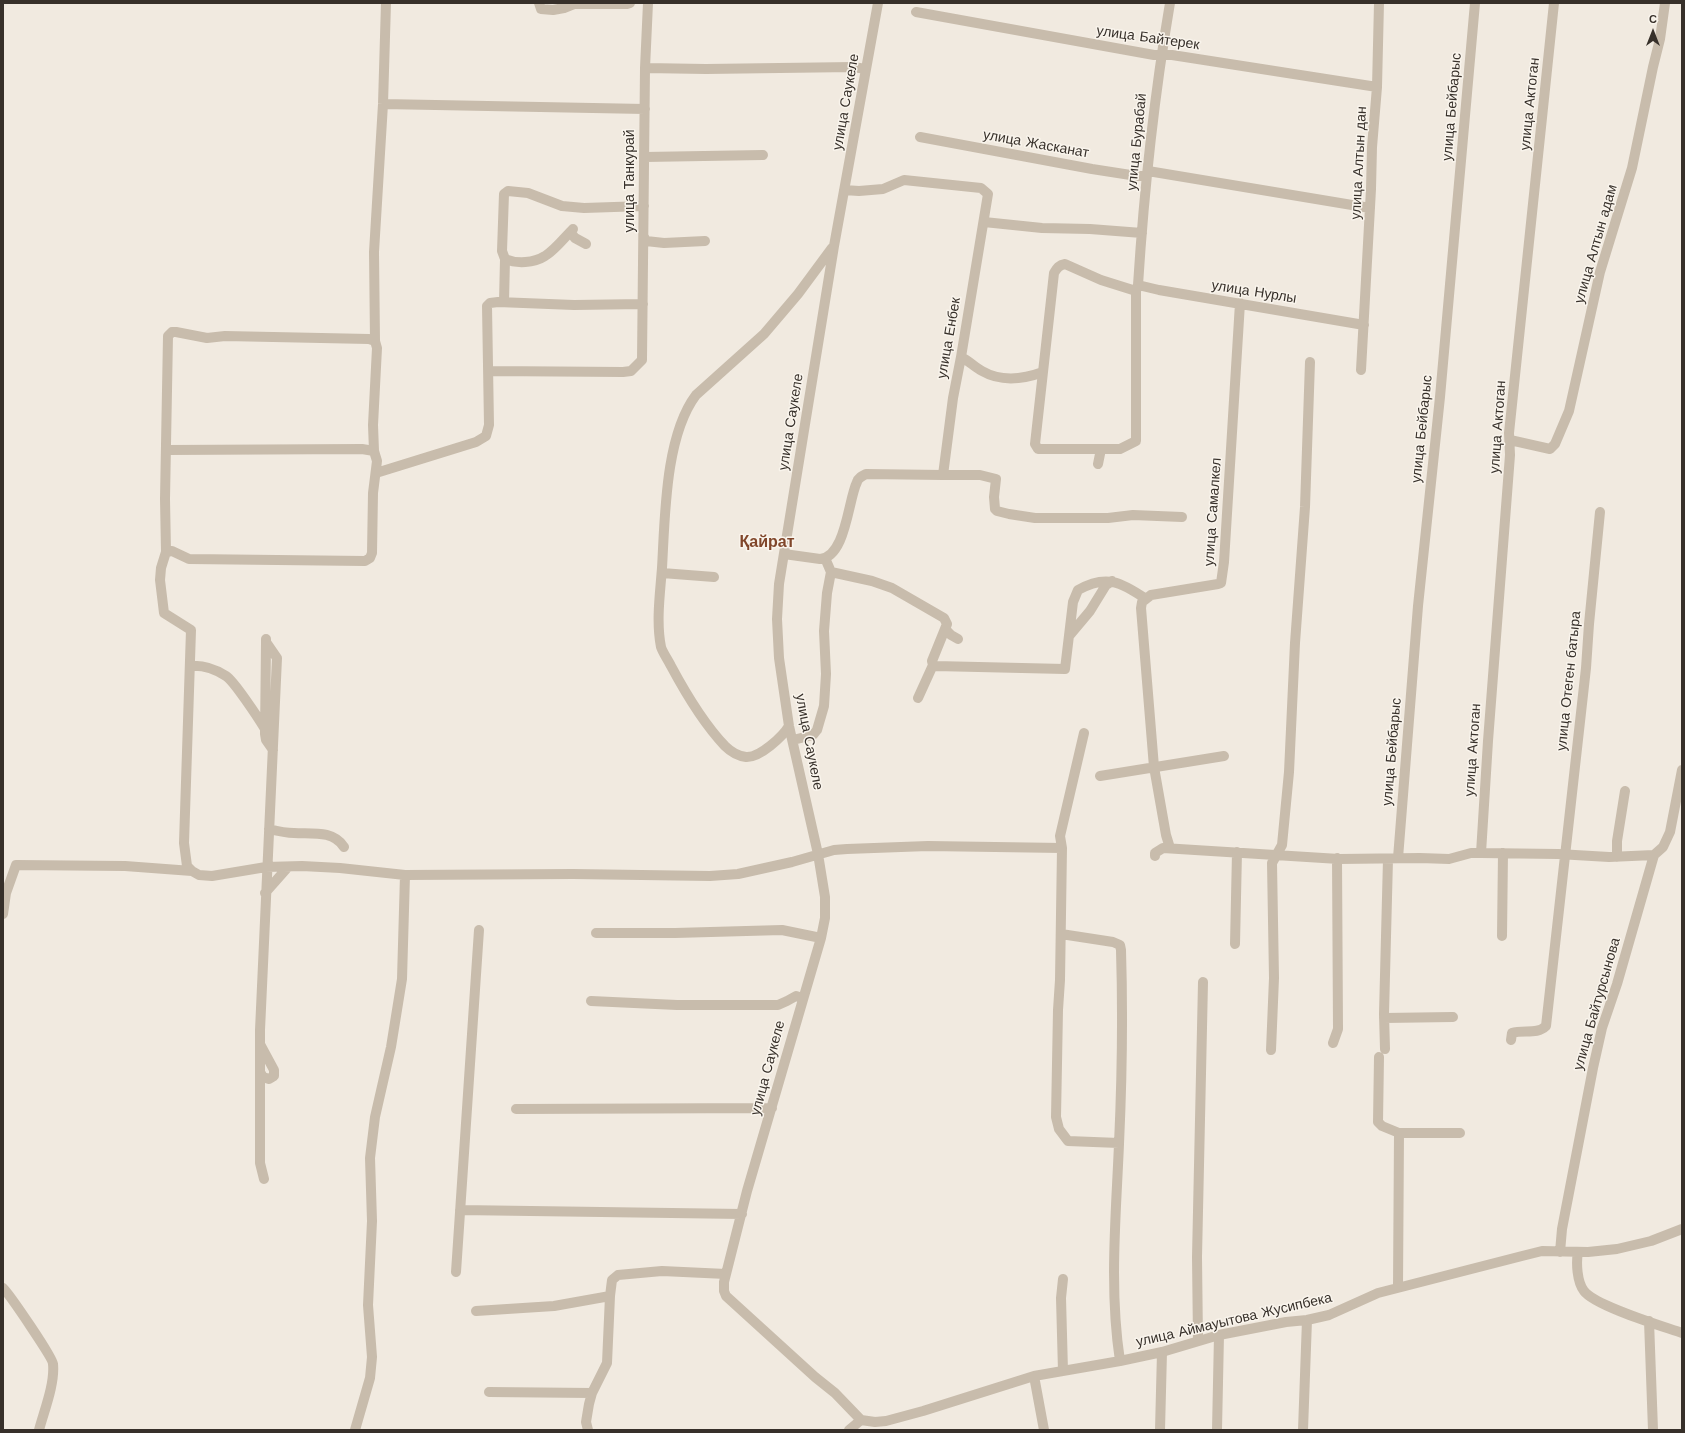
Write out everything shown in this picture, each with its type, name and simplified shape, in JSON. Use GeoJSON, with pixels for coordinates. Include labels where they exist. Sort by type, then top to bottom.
{"type":"FeatureCollection","features":[{"type":"Feature","properties":{"kind":"street"},"geometry":{"type":"LineString","coordinates":[[166,552],[172,551],[189,559],[365,560],[370,558],[372,553],[373,493],[376,474],[373,426],[376,348],[374,252],[383,104],[386,3]]}},
{"type":"Feature","properties":{"kind":"street"},"geometry":{"type":"LineString","coordinates":[[539,3],[541,9],[554,10],[574,4],[630,3]]}},
{"type":"Feature","properties":{"kind":"street","name":"улица Танкурай"},"geometry":{"type":"LineString","coordinates":[[489,371],[624,372],[631,371],[642,360],[645,68],[648,3]]}},
{"type":"Feature","properties":{"kind":"street","name":"улица Саукеле"},"geometry":{"type":"LineString","coordinates":[[861,1420],[835,1393],[815,1377],[726,1296],[724,1291],[726,1274],[747,1191],[772,1108],[802,998],[821,938],[824,918],[825,897],[818,854],[790,726],[779,658],[777,620],[779,584],[834,246],[878,3]]}},
{"type":"Feature","properties":{"kind":"street","name":"улица Бурабай"},"geometry":{"type":"LineString","coordinates":[[1101,449],[1120,449],[1136,441],[1137,288],[1147,174],[1161,56],[1170,3]]}},
{"type":"Feature","properties":{"kind":"street","name":"улица Алтын дан"},"geometry":{"type":"LineString","coordinates":[[1361,370],[1372,147],[1377,87],[1379,3]]}},
{"type":"Feature","properties":{"kind":"street","name":"улица Бейбарыс"},"geometry":{"type":"LineString","coordinates":[[1398,858],[1418,606],[1439,404],[1475,3]]}},
{"type":"Feature","properties":{"kind":"street","name":"улица Актоган"},"geometry":{"type":"LineString","coordinates":[[1481,853],[1510,440],[1509,433],[1520,313],[1542,124],[1554,3]]}},
{"type":"Feature","properties":{"kind":"street","name":"улица Алтын адам"},"geometry":{"type":"LineString","coordinates":[[1510,440],[1550,449],[1555,444],[1569,411],[1600,272],[1632,168],[1660,39],[1665,3]]}},
{"type":"Feature","properties":{"kind":"street","name":"улица Байтерек"},"geometry":{"type":"LineString","coordinates":[[916,12],[1161,56],[1172,55],[1377,87]]}},
{"type":"Feature","properties":{"kind":"street"},"geometry":{"type":"LineString","coordinates":[[645,68],[706,69],[853,67],[866,69]]}},
{"type":"Feature","properties":{"kind":"street"},"geometry":{"type":"LineString","coordinates":[[383,104],[645,109]]}},
{"type":"Feature","properties":{"kind":"street","name":"улица Жасканат"},"geometry":{"type":"LineString","coordinates":[[920,137],[1092,169],[1137,176],[1147,174],[1370,208]]}},
{"type":"Feature","properties":{"kind":"street"},"geometry":{"type":"LineString","coordinates":[[645,157],[763,155]]}},
{"type":"Feature","properties":{"kind":"street","name":"улица Енбек"},"geometry":{"type":"LineString","coordinates":[[844,190],[859,192],[883,189],[904,180],[980,188],[988,194],[952,405],[943,475]]}},
{"type":"Feature","properties":{"kind":"street"},"geometry":{"type":"LineString","coordinates":[[504,302],[505,259],[502,251],[503,212],[504,194],[508,191],[528,193],[562,206],[584,208],[644,206]]}},
{"type":"Feature","properties":{"kind":"street"},"geometry":{"type":"LineString","coordinates":[[984,222],[1042,228],[1090,229],[1142,233]]}},
{"type":"Feature","properties":{"kind":"street"},"geometry":{"type":"LineString","coordinates":[[505,259],[512,262],[529,262],[546,256],[572,231],[575,238],[586,244]]}},
{"type":"Feature","properties":{"kind":"street"},"geometry":{"type":"LineString","coordinates":[[644,237],[646,241],[664,243],[705,241]]}},
{"type":"Feature","properties":{"kind":"street"},"geometry":{"type":"LineString","coordinates":[[790,726],[782,735],[756,755],[747,757],[735,754],[726,746],[706,722],[682,686],[662,648],[659,621],[666,499],[680,426],[689,405],[696,395],[764,334],[798,294],[834,246]]}},
{"type":"Feature","properties":{"kind":"street","name":"улица Нурлы"},"geometry":{"type":"LineString","coordinates":[[1044,372],[1054,273],[1056,268],[1065,264],[1101,280],[1137,288],[1240,303],[1364,325]]}},
{"type":"Feature","properties":{"kind":"street"},"geometry":{"type":"LineString","coordinates":[[376,474],[469,444],[486,436],[489,425],[487,306],[490,303],[504,302],[574,305],[643,304]]}},
{"type":"Feature","properties":{"kind":"street","name":"улица Самалкел"},"geometry":{"type":"LineString","coordinates":[[1146,599],[1151,595],[1221,583],[1224,562],[1240,303]]}},
{"type":"Feature","properties":{"kind":"street"},"geometry":{"type":"LineString","coordinates":[[375,341],[369,339],[225,336],[207,338],[188,333],[172,332],[168,336],[165,499],[166,552],[161,568],[160,580],[164,613],[191,630],[184,843],[187,866],[192,871],[199,875],[212,876],[266,867],[288,867],[340,868],[405,875],[558,874],[710,876],[738,874],[792,862],[818,854],[847,849],[928,846],[1062,848]]}},
{"type":"Feature","properties":{"kind":"street"},"geometry":{"type":"LineString","coordinates":[[961,357],[969,361],[983,372],[1001,378],[1017,379],[1030,377],[1044,372],[1036,447],[1042,449],[1101,449],[1098,464]]}},
{"type":"Feature","properties":{"kind":"street"},"geometry":{"type":"LineString","coordinates":[[1271,1050],[1274,978],[1272,862],[1282,845],[1284,836],[1289,772],[1295,643],[1305,507],[1310,362]]}},
{"type":"Feature","properties":{"kind":"street"},"geometry":{"type":"LineString","coordinates":[[167,450],[362,449],[375,456],[382,468],[388,469]]}},
{"type":"Feature","properties":{"kind":"street"},"geometry":{"type":"LineString","coordinates":[[784,554],[824,558],[834,550],[843,533],[857,481],[860,477],[866,474],[980,476],[996,479],[994,497],[995,509],[997,511],[1036,518],[1108,518],[1132,515],[1182,517]]}},
{"type":"Feature","properties":{"kind":"street","name":"улица Отеген батыра"},"geometry":{"type":"LineString","coordinates":[[1511,1040],[1512,1033],[1518,1030],[1541,1030],[1546,1026],[1586,668],[1588,624],[1600,512]]}},
{"type":"Feature","properties":{"kind":"street"},"geometry":{"type":"LineString","coordinates":[[793,740],[813,735],[817,730],[824,706],[826,674],[824,631],[827,593],[831,572],[824,558]]}},
{"type":"Feature","properties":{"kind":"street"},"geometry":{"type":"LineString","coordinates":[[831,572],[872,581],[892,588],[947,621],[918,698]]}},
{"type":"Feature","properties":{"kind":"street"},"geometry":{"type":"LineString","coordinates":[[662,573],[714,577]]}},
{"type":"Feature","properties":{"kind":"street"},"geometry":{"type":"LineString","coordinates":[[1069,636],[1090,610],[1106,586],[1112,581]]}},
{"type":"Feature","properties":{"kind":"street"},"geometry":{"type":"LineString","coordinates":[[932,664],[935,666],[1066,669],[1073,602],[1078,590],[1089,584],[1112,581],[1123,585],[1146,599],[1142,602],[1140,608],[1154,767],[1166,835],[1170,848]]}},
{"type":"Feature","properties":{"kind":"street"},"geometry":{"type":"LineString","coordinates":[[945,629],[958,640]]}},
{"type":"Feature","properties":{"kind":"street"},"geometry":{"type":"LineString","coordinates":[[264,1179],[260,1163],[260,1044],[266,867],[269,829],[273,750],[277,658],[266,640],[265,729],[266,740],[273,750]]}},
{"type":"Feature","properties":{"kind":"street"},"geometry":{"type":"LineString","coordinates":[[190,666],[202,666],[218,671],[228,677],[265,729]]}},
{"type":"Feature","properties":{"kind":"street"},"geometry":{"type":"LineString","coordinates":[[1084,733],[1060,836],[1062,848],[1061,934],[1056,1117],[1059,1129],[1068,1141],[1119,1143]]}},
{"type":"Feature","properties":{"kind":"street"},"geometry":{"type":"LineString","coordinates":[[1100,776],[1224,756]]}},
{"type":"Feature","properties":{"kind":"street","name":"улица Байтурсынова"},"geometry":{"type":"LineString","coordinates":[[1560,1252],[1562,1229],[1594,1061],[1602,1028],[1619,977],[1654,855],[1663,846],[1670,832],[1682,770]]}},
{"type":"Feature","properties":{"kind":"street"},"geometry":{"type":"LineString","coordinates":[[1617,857],[1617,841],[1625,791]]}},
{"type":"Feature","properties":{"kind":"street"},"geometry":{"type":"LineString","coordinates":[[269,829],[293,833],[326,835],[334,837],[340,841],[344,847]]}},
{"type":"Feature","properties":{"kind":"street"},"geometry":{"type":"LineString","coordinates":[[1154,856],[1154,853],[1163,848],[1337,858],[1388,859],[1449,859],[1471,853],[1565,854],[1617,857],[1654,855]]}},
{"type":"Feature","properties":{"kind":"street"},"geometry":{"type":"LineString","coordinates":[[1235,944],[1237,852]]}},
{"type":"Feature","properties":{"kind":"street"},"geometry":{"type":"LineString","coordinates":[[1502,936],[1503,853]]}},
{"type":"Feature","properties":{"kind":"street"},"geometry":{"type":"LineString","coordinates":[[1333,1042],[1338,1029],[1337,858]]}},
{"type":"Feature","properties":{"kind":"street"},"geometry":{"type":"LineString","coordinates":[[1388,859],[1384,1018],[1378,1122],[1382,1126],[1399,1133],[1460,1133]]}},
{"type":"Feature","properties":{"kind":"street"},"geometry":{"type":"LineString","coordinates":[[3,914],[6,893],[16,865],[125,866],[192,871]]}},
{"type":"Feature","properties":{"kind":"street"},"geometry":{"type":"LineString","coordinates":[[265,893],[288,867]]}},
{"type":"Feature","properties":{"kind":"street"},"geometry":{"type":"LineString","coordinates":[[355,1430],[370,1378],[372,1357],[368,1305],[372,1221],[370,1158],[374,1117],[391,1047],[402,979],[405,875]]}},
{"type":"Feature","properties":{"kind":"street"},"geometry":{"type":"LineString","coordinates":[[456,1272],[479,930]]}},
{"type":"Feature","properties":{"kind":"street"},"geometry":{"type":"LineString","coordinates":[[596,933],[675,933],[782,930],[808,934],[821,938]]}},
{"type":"Feature","properties":{"kind":"street"},"geometry":{"type":"LineString","coordinates":[[1061,934],[1113,942],[1120,945],[1121,950],[1122,1009],[1114,1294],[1120,1361]]}},
{"type":"Feature","properties":{"kind":"street"},"geometry":{"type":"LineString","coordinates":[[1198,1341],[1197,1258],[1203,982]]}},
{"type":"Feature","properties":{"kind":"street"},"geometry":{"type":"LineString","coordinates":[[591,1001],[677,1005],[778,1005],[796,996],[802,998]]}},
{"type":"Feature","properties":{"kind":"street"},"geometry":{"type":"LineString","coordinates":[[1384,1018],[1453,1017]]}},
{"type":"Feature","properties":{"kind":"street"},"geometry":{"type":"LineString","coordinates":[[260,1044],[274,1070],[274,1076],[269,1079],[263,1077],[260,1072]]}},
{"type":"Feature","properties":{"kind":"street"},"geometry":{"type":"LineString","coordinates":[[516,1109],[772,1108]]}},
{"type":"Feature","properties":{"kind":"street"},"geometry":{"type":"LineString","coordinates":[[1398,1287],[1399,1133]]}},
{"type":"Feature","properties":{"kind":"street"},"geometry":{"type":"LineString","coordinates":[[460,1210],[742,1214]]}},
{"type":"Feature","properties":{"kind":"street","name":"улица Аймауытова Жусипбека"},"geometry":{"type":"LineString","coordinates":[[861,1420],[868,1422],[886,1421],[1034,1376],[1120,1361],[1162,1352],[1219,1335],[1329,1315],[1378,1293],[1542,1251],[1600,1251],[1639,1245],[1682,1229]]}},
{"type":"Feature","properties":{"kind":"street"},"geometry":{"type":"LineString","coordinates":[[1578,1252],[1577,1259],[1579,1276],[1583,1290],[1589,1296],[1603,1304],[1682,1333]]}},
{"type":"Feature","properties":{"kind":"street"},"geometry":{"type":"LineString","coordinates":[[588,1430],[586,1422],[592,1393],[607,1364],[612,1280],[618,1275],[623,1274],[662,1271],[726,1274]]}},
{"type":"Feature","properties":{"kind":"street"},"geometry":{"type":"LineString","coordinates":[[1063,1279],[1061,1298],[1063,1371]]}},
{"type":"Feature","properties":{"kind":"street"},"geometry":{"type":"LineString","coordinates":[[3,1288],[47,1351],[53,1363],[53,1374],[49,1396],[39,1430]]}},
{"type":"Feature","properties":{"kind":"street"},"geometry":{"type":"LineString","coordinates":[[476,1311],[554,1306],[610,1296]]}},
{"type":"Feature","properties":{"kind":"street"},"geometry":{"type":"LineString","coordinates":[[1302,1430],[1306,1320]]}},
{"type":"Feature","properties":{"kind":"street"},"geometry":{"type":"LineString","coordinates":[[1649,1321],[1653,1430]]}},
{"type":"Feature","properties":{"kind":"street"},"geometry":{"type":"LineString","coordinates":[[1217,1430],[1219,1335]]}},
{"type":"Feature","properties":{"kind":"street"},"geometry":{"type":"LineString","coordinates":[[1160,1430],[1162,1352]]}},
{"type":"Feature","properties":{"kind":"street"},"geometry":{"type":"LineString","coordinates":[[1034,1376],[1044,1430]]}},
{"type":"Feature","properties":{"kind":"street"},"geometry":{"type":"LineString","coordinates":[[489,1392],[592,1393]]}},
{"type":"Feature","properties":{"kind":"street"},"geometry":{"type":"LineString","coordinates":[[849,1430],[861,1420]]}},
{"type":"Feature","properties":{"kind":"district","name":"Қайрат"},"geometry":{"type":"Point","coordinates":[767,542]}}]}
